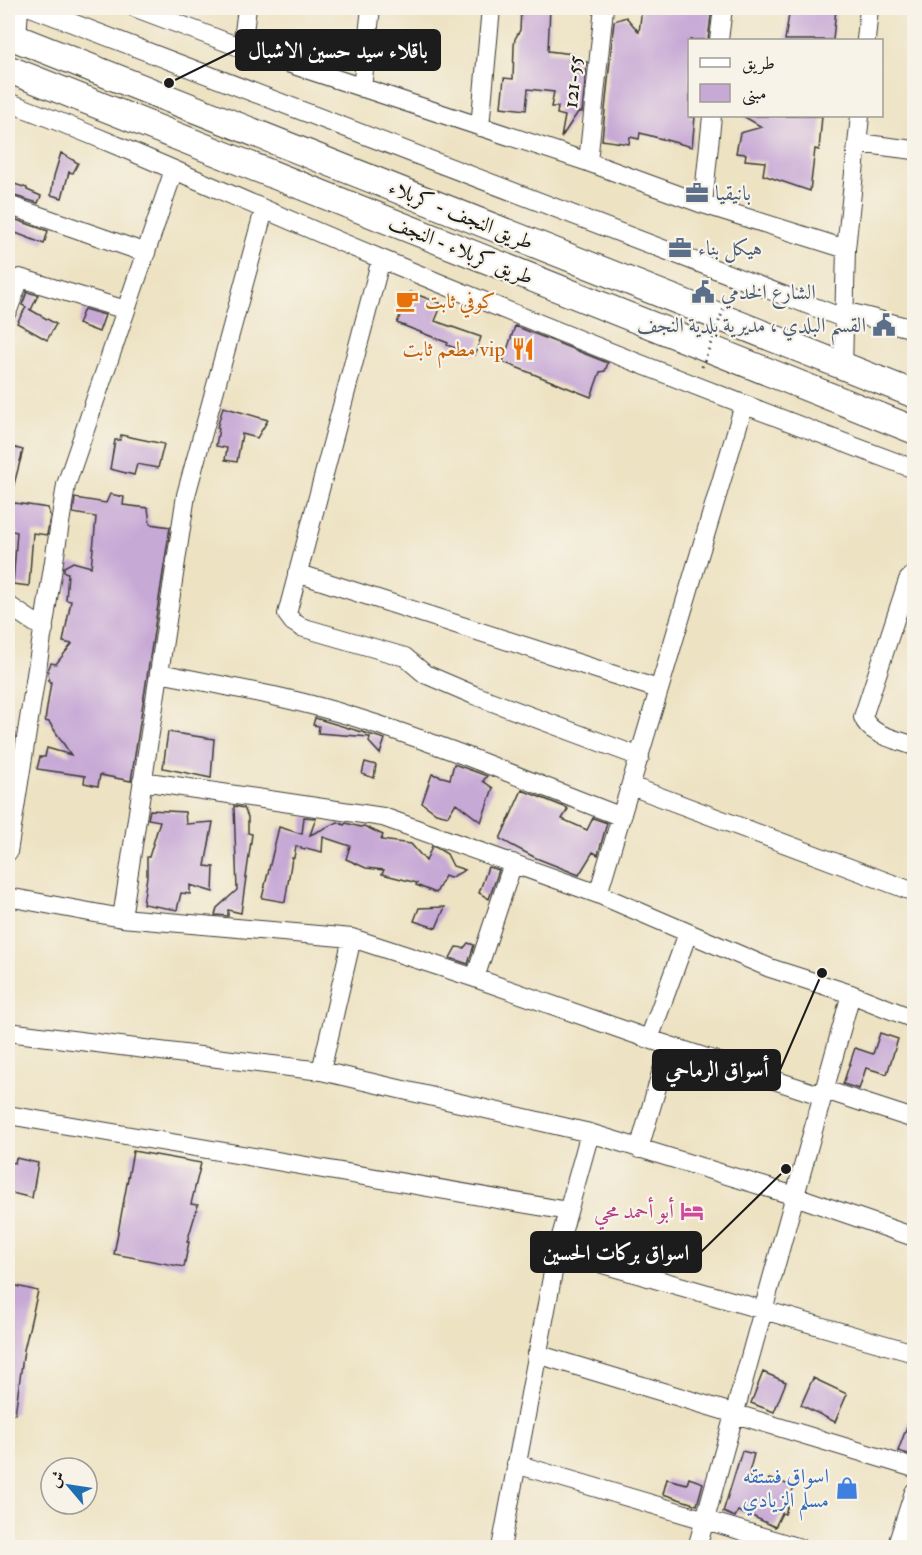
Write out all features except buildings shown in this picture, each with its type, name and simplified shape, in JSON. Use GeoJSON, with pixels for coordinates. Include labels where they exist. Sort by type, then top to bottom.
{"type":"FeatureCollection","features":[{"type":"Feature","properties":{"kind":"highway","name":"طريق النجف - کربلاء"},"geometry":{"type":"LineString","coordinates":[[12,37],[915,394]]}},
{"type":"Feature","properties":{"kind":"highway","name":"طريق کربلاء - النجف"},"geometry":{"type":"LineString","coordinates":[[9,74],[915,430]]}},
{"type":"Feature","properties":{"kind":"street"},"geometry":{"type":"LineString","coordinates":[[12,37],[19,8]]}},
{"type":"Feature","properties":{"kind":"street"},"geometry":{"type":"LineString","coordinates":[[33,8],[843,314],[915,329]]}},
{"type":"Feature","properties":{"kind":"street"},"geometry":{"type":"LineString","coordinates":[[136,8],[242,48],[588,162],[703,204],[846,249]]}},
{"type":"Feature","properties":{"kind":"street"},"geometry":{"type":"LineString","coordinates":[[242,48],[247,8]]}},
{"type":"Feature","properties":{"kind":"street"},"geometry":{"type":"LineString","coordinates":[[362,88],[371,8]]}},
{"type":"Feature","properties":{"kind":"street"},"geometry":{"type":"LineString","coordinates":[[480,127],[491,8]]}},
{"type":"Feature","properties":{"kind":"street","name":"121-55"},"geometry":{"type":"LineString","coordinates":[[588,162],[604,8]]}},
{"type":"Feature","properties":{"kind":"street"},"geometry":{"type":"LineString","coordinates":[[719,39],[723,8]]}},
{"type":"Feature","properties":{"kind":"street"},"geometry":{"type":"LineString","coordinates":[[866,39],[869,8]]}},
{"type":"Feature","properties":{"kind":"street"},"geometry":{"type":"LineString","coordinates":[[8,102],[381,259],[744,405],[915,469]]}},
{"type":"Feature","properties":{"kind":"street"},"geometry":{"type":"LineString","coordinates":[[703,204],[712,117]]}},
{"type":"Feature","properties":{"kind":"street"},"geometry":{"type":"LineString","coordinates":[[843,367],[846,249],[860,117]]}},
{"type":"Feature","properties":{"kind":"street"},"geometry":{"type":"LineString","coordinates":[[858,143],[915,150]]}},
{"type":"Feature","properties":{"kind":"street"},"geometry":{"type":"LineString","coordinates":[[8,852],[66,485],[174,170]]}},
{"type":"Feature","properties":{"kind":"street"},"geometry":{"type":"LineString","coordinates":[[8,205],[146,253]]}},
{"type":"Feature","properties":{"kind":"street"},"geometry":{"type":"LineString","coordinates":[[122,918],[186,495],[264,210]]}},
{"type":"Feature","properties":{"kind":"street"},"geometry":{"type":"LineString","coordinates":[[381,259],[287,614],[293,622],[302,627],[405,657],[425,674],[474,695],[640,757]]}},
{"type":"Feature","properties":{"kind":"street"},"geometry":{"type":"LineString","coordinates":[[8,310],[21,278],[126,310]]}},
{"type":"Feature","properties":{"kind":"street"},"geometry":{"type":"LineString","coordinates":[[598,894],[744,405]]}},
{"type":"Feature","properties":{"kind":"street"},"geometry":{"type":"LineString","coordinates":[[297,573],[658,689]]}},
{"type":"Feature","properties":{"kind":"street"},"geometry":{"type":"LineString","coordinates":[[915,574],[908,580],[863,717],[872,730],[915,746]]}},
{"type":"Feature","properties":{"kind":"street"},"geometry":{"type":"LineString","coordinates":[[8,605],[44,629]]}},
{"type":"Feature","properties":{"kind":"street"},"geometry":{"type":"LineString","coordinates":[[159,672],[352,716],[420,739],[622,817]]}},
{"type":"Feature","properties":{"kind":"street"},"geometry":{"type":"LineString","coordinates":[[142,782],[383,817],[598,894],[770,968],[851,994],[915,1019]]}},
{"type":"Feature","properties":{"kind":"street"},"geometry":{"type":"LineString","coordinates":[[631,786],[915,892]]}},
{"type":"Feature","properties":{"kind":"street"},"geometry":{"type":"LineString","coordinates":[[475,978],[513,863]]}},
{"type":"Feature","properties":{"kind":"street"},"geometry":{"type":"LineString","coordinates":[[8,897],[122,918],[352,938],[475,978],[669,1046],[915,1119]]}},
{"type":"Feature","properties":{"kind":"street"},"geometry":{"type":"LineString","coordinates":[[649,1039],[688,933]]}},
{"type":"Feature","properties":{"kind":"street"},"geometry":{"type":"LineString","coordinates":[[321,1071],[352,938]]}},
{"type":"Feature","properties":{"kind":"street"},"geometry":{"type":"LineString","coordinates":[[697,1548],[851,994]]}},
{"type":"Feature","properties":{"kind":"street"},"geometry":{"type":"LineString","coordinates":[[8,1032],[321,1071],[590,1133],[795,1196],[915,1237]]}},
{"type":"Feature","properties":{"kind":"street"},"geometry":{"type":"LineString","coordinates":[[639,1149],[669,1046]]}},
{"type":"Feature","properties":{"kind":"street"},"geometry":{"type":"LineString","coordinates":[[8,1115],[568,1211]]}},
{"type":"Feature","properties":{"kind":"street"},"geometry":{"type":"LineString","coordinates":[[501,1548],[557,1251],[590,1133]]}},
{"type":"Feature","properties":{"kind":"street"},"geometry":{"type":"LineString","coordinates":[[557,1251],[915,1353]]}},
{"type":"Feature","properties":{"kind":"street"},"geometry":{"type":"LineString","coordinates":[[537,1354],[915,1468]]}},
{"type":"Feature","properties":{"kind":"street"},"geometry":{"type":"LineString","coordinates":[[516,1464],[800,1548]]}},
{"type":"Feature","properties":{"kind":"street"},"geometry":{"type":"LineString","coordinates":[[896,1548],[915,1492]]}},
{"type":"Feature","properties":{"kind":"path"},"geometry":{"type":"LineString","coordinates":[[702,367],[730,292]]}},
{"type":"Feature","properties":{"kind":"place","name":"باقلاء سيد حسين الاشبال"},"geometry":{"type":"Point","coordinates":[169,83]}},
{"type":"Feature","properties":{"kind":"place","name":"بانيقيا"},"geometry":{"type":"Point","coordinates":[697,193]}},
{"type":"Feature","properties":{"kind":"place","name":"هيكل بناء"},"geometry":{"type":"Point","coordinates":[680,248]}},
{"type":"Feature","properties":{"kind":"place","name":"الشارع الخدمي"},"geometry":{"type":"Point","coordinates":[703,292]}},
{"type":"Feature","properties":{"kind":"place","name":"كوفي ثابت"},"geometry":{"type":"Point","coordinates":[407,301]}},
{"type":"Feature","properties":{"kind":"place","name":"القسم البلدي ، مديرية بلدية النجف"},"geometry":{"type":"Point","coordinates":[884,325]}},
{"type":"Feature","properties":{"kind":"place","name":"مطعم ثابت vip"},"geometry":{"type":"Point","coordinates":[523,349]}},
{"type":"Feature","properties":{"kind":"place","name":"أسواق الرماحي"},"geometry":{"type":"Point","coordinates":[822,973]}},
{"type":"Feature","properties":{"kind":"place","name":"اسواق بركات الحسين"},"geometry":{"type":"Point","coordinates":[786,1169]}},
{"type":"Feature","properties":{"kind":"place","name":"أبو أحمد محي"},"geometry":{"type":"Point","coordinates":[692,1211]}},
{"type":"Feature","properties":{"kind":"place","name":"اسواق فستقه مسلم الزيادي"},"geometry":{"type":"Point","coordinates":[847,1488]}}]}
